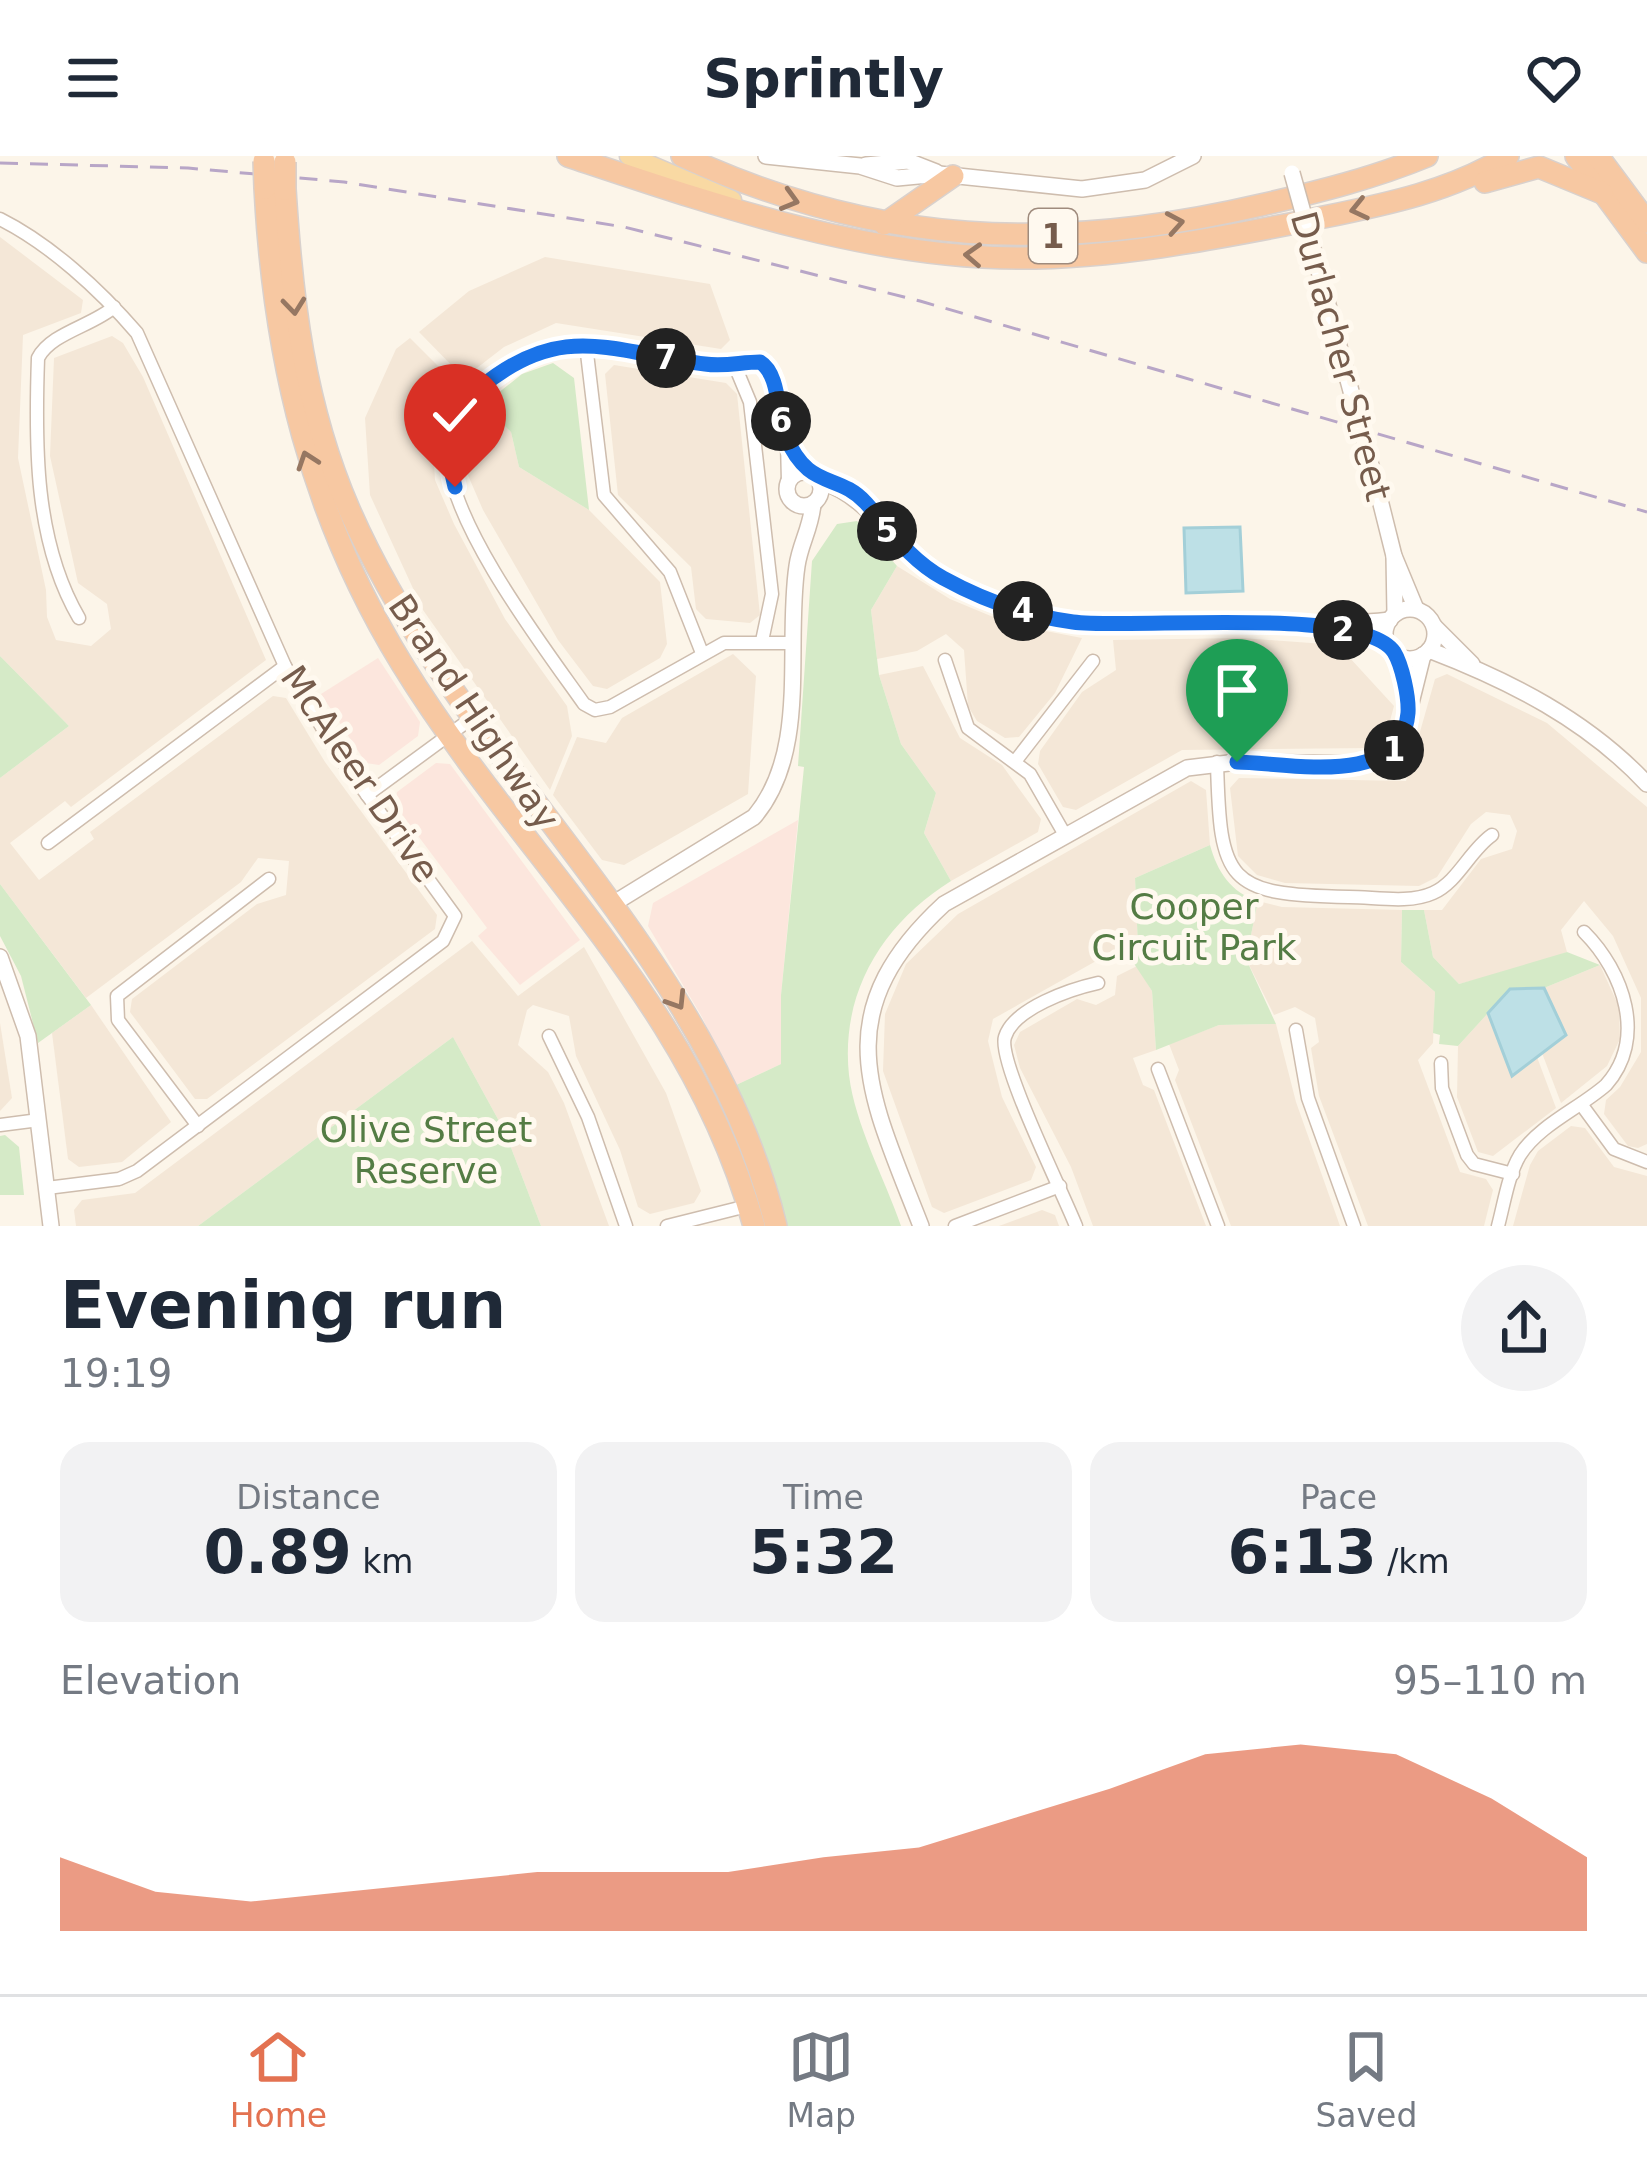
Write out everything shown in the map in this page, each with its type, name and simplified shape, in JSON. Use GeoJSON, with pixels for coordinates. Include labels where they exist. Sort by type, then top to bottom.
{"type":"FeatureCollection","features":[{"type":"Feature","properties":{"kind":"highway","name":"1"},"geometry":{"type":"LineString","coordinates":[[568,156],[874,244],[944,254],[1090,256],[1253,231],[1430,192],[1508,156]]}},
{"type":"Feature","properties":{"kind":"highway","name":"1"},"geometry":{"type":"LineString","coordinates":[[682,156],[768,194],[884,224],[975,235],[1114,234],[1337,187],[1427,156]]}},
{"type":"Feature","properties":{"kind":"highway"},"geometry":{"type":"LineString","coordinates":[[1576,156],[1647,253]]}},
{"type":"Feature","properties":{"kind":"highway"},"geometry":{"type":"LineString","coordinates":[[1599,157],[1647,222]]}},
{"type":"Feature","properties":{"kind":"highway"},"geometry":{"type":"LineString","coordinates":[[275,159],[275,189]]}},
{"type":"Feature","properties":{"kind":"highway"},"geometry":{"type":"LineString","coordinates":[[1430,192],[1470,188],[1539,167],[1602,193]]}},
{"type":"Feature","properties":{"kind":"highway"},"geometry":{"type":"LineString","coordinates":[[884,224],[946,175]]}},
{"type":"Feature","properties":{"kind":"highway","name":"Brand Highway"},"geometry":{"type":"LineString","coordinates":[[275,189],[296,325],[323,442],[378,568],[601,911],[669,1027],[706,1097],[751,1216]]}},
{"type":"Feature","properties":{"kind":"highway","name":"Brand Highway"},"geometry":{"type":"LineString","coordinates":[[275,189],[272,304],[303,452],[349,569],[403,666],[449,732],[670,989],[728,1090],[776,1226]]}},
{"type":"Feature","properties":{"kind":"main road"},"geometry":{"type":"LineString","coordinates":[[629,156],[776,218]]}},
{"type":"Feature","properties":{"kind":"street"},"geometry":{"type":"LineString","coordinates":[[766,156],[860,166],[908,161],[946,175],[1102,189],[1145,180],[1193,156]]}},
{"type":"Feature","properties":{"kind":"street","name":"Durlacher Street"},"geometry":{"type":"LineString","coordinates":[[1290,164],[1394,556],[1416,609]]}},
{"type":"Feature","properties":{"kind":"street","name":"McAleer Drive"},"geometry":{"type":"LineString","coordinates":[[0,219],[23,230],[114,307],[153,364],[285,667],[367,795],[449,904],[453,928],[137,1172],[47,1188]]}},
{"type":"Feature","properties":{"kind":"street"},"geometry":{"type":"LineString","coordinates":[[80,618],[63,590],[38,475],[38,358],[53,340],[94,325],[114,307]]}},
{"type":"Feature","properties":{"kind":"street"},"geometry":{"type":"LineString","coordinates":[[586,345],[604,495],[670,572],[701,653]]}},
{"type":"Feature","properties":{"kind":"street"},"geometry":{"type":"LineString","coordinates":[[601,911],[754,817],[770,798],[785,739],[794,643],[801,546],[812,524],[811,492],[788,440],[771,373],[760,362],[735,366],[586,345],[543,348],[515,359],[474,393],[450,433],[448,459],[455,487],[505,587],[584,704],[596,710],[610,707],[724,643],[794,643]]}},
{"type":"Feature","properties":{"kind":"street"},"geometry":{"type":"LineString","coordinates":[[735,366],[750,402],[772,594],[762,640]]}},
{"type":"Feature","properties":{"kind":"street"},"geometry":{"type":"LineString","coordinates":[[788,440],[788,494],[811,492],[854,504],[872,514],[906,553],[941,577],[1025,612],[1111,626],[1322,626],[1392,617],[1416,609],[1474,667]]}},
{"type":"Feature","properties":{"kind":"street","name":"Durlacher Street"},"geometry":{"type":"LineString","coordinates":[[1394,556],[1392,649],[1407,701]]}},
{"type":"Feature","properties":{"kind":"street"},"geometry":{"type":"LineString","coordinates":[[1322,626],[1392,649],[1474,667],[1574,722],[1647,784]]}},
{"type":"Feature","properties":{"kind":"street"},"geometry":{"type":"LineString","coordinates":[[921,1226],[870,1082],[867,1041],[880,983],[911,934],[944,904],[1162,779],[1217,763],[1373,763],[1396,747],[1407,701],[1435,627]]}},
{"type":"Feature","properties":{"kind":"street"},"geometry":{"type":"LineString","coordinates":[[945,660],[968,728],[1017,759],[1065,835]]}},
{"type":"Feature","properties":{"kind":"street"},"geometry":{"type":"LineString","coordinates":[[1017,759],[1094,661]]}},
{"type":"Feature","properties":{"kind":"street"},"geometry":{"type":"LineString","coordinates":[[48,843],[285,667]]}},
{"type":"Feature","properties":{"kind":"street"},"geometry":{"type":"LineString","coordinates":[[367,795],[472,718]]}},
{"type":"Feature","properties":{"kind":"street"},"geometry":{"type":"LineString","coordinates":[[1217,763],[1218,836],[1224,854],[1238,876],[1275,894],[1418,898],[1446,885],[1492,835]]}},
{"type":"Feature","properties":{"kind":"street"},"geometry":{"type":"LineString","coordinates":[[198,1126],[118,1020],[117,996],[269,879]]}},
{"type":"Feature","properties":{"kind":"street"},"geometry":{"type":"LineString","coordinates":[[1498,1226],[1513,1174],[1532,1142],[1618,1071],[1633,1034],[1625,987],[1608,956],[1584,932]]}},
{"type":"Feature","properties":{"kind":"street"},"geometry":{"type":"LineString","coordinates":[[0,957],[28,1036],[51,1226]]}},
{"type":"Feature","properties":{"kind":"street"},"geometry":{"type":"LineString","coordinates":[[1076,1226],[1014,1089],[1003,1049],[1005,1034],[1015,1022],[1071,989],[1098,982]]}},
{"type":"Feature","properties":{"kind":"street"},"geometry":{"type":"LineString","coordinates":[[1296,1030],[1307,1098],[1354,1226]]}},
{"type":"Feature","properties":{"kind":"street"},"geometry":{"type":"LineString","coordinates":[[549,1036],[588,1117],[626,1226]]}},
{"type":"Feature","properties":{"kind":"street"},"geometry":{"type":"LineString","coordinates":[[1441,1063],[1442,1088],[1467,1156],[1474,1163],[1513,1174]]}},
{"type":"Feature","properties":{"kind":"street"},"geometry":{"type":"LineString","coordinates":[[1158,1069],[1218,1226]]}},
{"type":"Feature","properties":{"kind":"street"},"geometry":{"type":"LineString","coordinates":[[1581,1104],[1614,1149],[1647,1162]]}},
{"type":"Feature","properties":{"kind":"street"},"geometry":{"type":"LineString","coordinates":[[0,1125],[39,1120]]}},
{"type":"Feature","properties":{"kind":"street"},"geometry":{"type":"LineString","coordinates":[[955,1226],[1060,1186]]}},
{"type":"Feature","properties":{"kind":"street"},"geometry":{"type":"LineString","coordinates":[[667,1226],[751,1216]]}},
{"type":"Feature","properties":{"kind":"shaded area"},"geometry":{"type":"Polygon","coordinates":[[[0,237],[83,300],[81,313],[23,335],[18,458],[46,590],[47,617],[56,640],[91,646],[111,629],[107,604],[78,583],[50,456],[54,358],[112,336],[123,343],[143,377],[266,660],[71,807],[65,801],[10,843],[39,880],[94,839],[90,832],[273,696],[286,698],[325,762],[437,915],[435,929],[207,1099],[195,1099],[130,1012],[132,999],[257,904],[286,895],[289,861],[258,858],[241,882],[86,998],[0,884],[0,778],[69,726],[0,656],[0,237]]]}},
{"type":"Feature","properties":{"kind":"shaded area"},"geometry":{"type":"Polygon","coordinates":[[[545,257],[710,284],[730,340],[721,349],[556,323],[504,347],[464,378],[419,332],[469,291],[545,257]]]}},
{"type":"Feature","properties":{"kind":"shaded area"},"geometry":{"type":"Polygon","coordinates":[[[410,338],[454,382],[432,430],[435,480],[505,619],[567,706],[572,736],[550,790],[423,610],[370,495],[365,418],[396,349],[410,338]]]}},
{"type":"Feature","properties":{"kind":"shaded area"},"geometry":{"type":"Polygon","coordinates":[[[614,365],[726,383],[737,394],[760,615],[750,623],[706,619],[696,609],[691,567],[618,495],[605,374],[614,365]]]}},
{"type":"Feature","properties":{"kind":"shaded area"},"geometry":{"type":"Polygon","coordinates":[[[483,405],[511,432],[519,467],[589,510],[660,582],[667,644],[660,658],[607,689],[593,686],[558,640],[483,510],[467,473],[465,437],[483,405]]]}},
{"type":"Feature","properties":{"kind":"shaded area"},"geometry":{"type":"Polygon","coordinates":[[[897,566],[950,599],[1010,624],[1082,638],[1055,693],[1019,737],[1005,738],[977,721],[968,706],[964,650],[946,634],[917,651],[877,659],[871,610],[897,566]]]}},
{"type":"Feature","properties":{"kind":"shaded area"},"geometry":{"type":"Polygon","coordinates":[[[1242,638],[1338,645],[1394,706],[1385,739],[1373,748],[1182,750],[1076,810],[1063,807],[1038,764],[1040,751],[1082,692],[1116,670],[1113,640],[1242,638]]]}},
{"type":"Feature","properties":{"kind":"shaded area"},"geometry":{"type":"Polygon","coordinates":[[[733,654],[756,676],[748,794],[624,865],[602,860],[553,795],[577,737],[606,743],[622,718],[733,654]]]}},
{"type":"Feature","properties":{"kind":"shaded area"},"geometry":{"type":"Polygon","coordinates":[[[378,658],[420,722],[418,736],[379,765],[366,763],[321,694],[378,658]]]}},
{"type":"Feature","properties":{"kind":"shaded area"},"geometry":{"type":"Polygon","coordinates":[[[923,666],[960,738],[1002,765],[1041,819],[1038,832],[951,881],[924,833],[936,793],[901,744],[879,675],[923,666]]]}},
{"type":"Feature","properties":{"kind":"shaded area"},"geometry":{"type":"Polygon","coordinates":[[[1447,674],[1547,723],[1647,807],[1647,1144],[1638,1148],[1628,1146],[1604,1114],[1606,1100],[1620,1087],[1641,1052],[1641,998],[1613,936],[1584,901],[1561,930],[1567,952],[1537,964],[1459,984],[1433,957],[1424,910],[1442,910],[1481,859],[1512,849],[1517,831],[1510,815],[1486,812],[1471,824],[1437,877],[1419,886],[1285,883],[1257,875],[1238,856],[1230,788],[1239,778],[1406,781],[1435,679],[1447,674]]]}},
{"type":"Feature","properties":{"kind":"shaded area"},"geometry":{"type":"Polygon","coordinates":[[[436,763],[450,764],[580,940],[520,985],[478,936],[487,928],[395,805],[397,792],[436,763]]]}},
{"type":"Feature","properties":{"kind":"shaded area"},"geometry":{"type":"Polygon","coordinates":[[[1191,781],[1206,790],[1210,845],[1135,878],[1138,947],[1110,962],[1105,956],[993,1019],[988,1041],[1002,1097],[1036,1167],[1031,1180],[944,1213],[932,1207],[883,1071],[885,1014],[906,964],[958,914],[1191,781]]]}},
{"type":"Feature","properties":{"kind":"shaded area"},"geometry":{"type":"Polygon","coordinates":[[[798,820],[781,995],[781,1064],[734,1086],[702,1017],[648,926],[653,903],[798,820]]]}},
{"type":"Feature","properties":{"kind":"shaded area"},"geometry":{"type":"Polygon","coordinates":[[[1258,901],[1282,907],[1402,910],[1401,962],[1435,992],[1433,1043],[1418,1060],[1460,1172],[1486,1179],[1493,1190],[1484,1226],[1368,1226],[1319,1096],[1311,1048],[1319,1042],[1315,1018],[1295,1007],[1274,1015],[1246,959],[1258,901]]]}},
{"type":"Feature","properties":{"kind":"shaded area"},"geometry":{"type":"Polygon","coordinates":[[[472,941],[518,996],[584,947],[666,1093],[701,1191],[694,1203],[650,1214],[638,1207],[620,1150],[576,1056],[569,1016],[533,1005],[527,1010],[518,1045],[548,1072],[564,1103],[609,1226],[541,1226],[505,1132],[453,1037],[198,1226],[76,1226],[74,1210],[82,1200],[135,1193],[472,941]]]}},
{"type":"Feature","properties":{"kind":"shaded area"},"geometry":{"type":"Polygon","coordinates":[[[1600,965],[1619,1007],[1620,1039],[1607,1066],[1561,1103],[1542,1053],[1566,1034],[1544,988],[1600,965]]]}},
{"type":"Feature","properties":{"kind":"shaded area"},"geometry":{"type":"Polygon","coordinates":[[[1137,966],[1152,991],[1156,1050],[1133,1058],[1143,1085],[1154,1090],[1206,1226],[1093,1226],[1071,1167],[1020,1068],[1014,1045],[1020,1032],[1077,999],[1096,1005],[1115,995],[1117,976],[1137,966]]]}},
{"type":"Feature","properties":{"kind":"shaded area"},"geometry":{"type":"Polygon","coordinates":[[[91,1005],[171,1122],[122,1162],[79,1167],[68,1159],[52,1033],[91,1005]]]}},
{"type":"Feature","properties":{"kind":"shaded area"},"geometry":{"type":"Polygon","coordinates":[[[1488,1013],[1511,1075],[1537,1057],[1556,1108],[1493,1156],[1478,1152],[1457,1097],[1458,1046],[1488,1013]]]}},
{"type":"Feature","properties":{"kind":"shaded area"},"geometry":{"type":"Polygon","coordinates":[[[0,1023],[12,1098],[0,1111],[0,1023]]]}},
{"type":"Feature","properties":{"kind":"shaded area"},"geometry":{"type":"Polygon","coordinates":[[[1276,1024],[1296,1102],[1340,1226],[1231,1226],[1175,1080],[1179,1070],[1169,1044],[1219,1025],[1276,1024]]]}},
{"type":"Feature","properties":{"kind":"shaded area"},"geometry":{"type":"Polygon","coordinates":[[[1571,1126],[1585,1128],[1614,1167],[1647,1176],[1647,1226],[1513,1226],[1538,1151],[1571,1126]]]}},
{"type":"Feature","properties":{"kind":"shaded area"},"geometry":{"type":"Polygon","coordinates":[[[1042,1210],[1055,1215],[1059,1226],[999,1226],[1042,1210]]]}},
{"type":"Feature","properties":{"kind":"green space"},"geometry":{"type":"Polygon","coordinates":[[[553,363],[574,378],[589,510],[519,467],[511,432],[483,405],[522,374],[553,363]]]}},
{"type":"Feature","properties":{"kind":"green space"},"geometry":{"type":"Polygon","coordinates":[[[857,521],[897,566],[871,610],[879,675],[901,744],[936,793],[924,833],[951,881],[887,939],[860,988],[852,1015],[848,1044],[852,1094],[901,1226],[787,1226],[777,1187],[734,1086],[781,1064],[781,995],[804,767],[798,766],[812,561],[837,524],[857,521]]]}},
{"type":"Feature","properties":{"kind":"green space"},"geometry":{"type":"Polygon","coordinates":[[[0,656],[69,726],[0,778],[0,656]]]}},
{"type":"Feature","properties":{"kind":"green space","name":"Cooper Circuit Park"},"geometry":{"type":"Polygon","coordinates":[[[1210,845],[1226,880],[1258,901],[1246,959],[1276,1024],[1219,1025],[1156,1050],[1152,991],[1127,953],[1138,947],[1135,878],[1210,845]]]}},
{"type":"Feature","properties":{"kind":"green space"},"geometry":{"type":"Polygon","coordinates":[[[0,884],[91,1005],[38,1043],[21,976],[0,936],[0,884]]]}},
{"type":"Feature","properties":{"kind":"green space"},"geometry":{"type":"Polygon","coordinates":[[[1402,910],[1424,910],[1433,957],[1459,984],[1567,952],[1600,965],[1544,988],[1510,989],[1458,1046],[1439,1044],[1440,1035],[1433,1033],[1435,992],[1401,962],[1402,910]]]}},
{"type":"Feature","properties":{"kind":"green space","name":"Olive Street Reserve"},"geometry":{"type":"Polygon","coordinates":[[[453,1037],[505,1132],[541,1226],[198,1226],[453,1037]]]}},
{"type":"Feature","properties":{"kind":"green space"},"geometry":{"type":"Polygon","coordinates":[[[0,1136],[19,1147],[24,1195],[0,1195],[0,1136]]]}},
{"type":"Feature","properties":{"kind":"water"},"geometry":{"type":"Polygon","coordinates":[[[1240,527],[1243,591],[1186,593],[1184,528],[1240,527]]]}},
{"type":"Feature","properties":{"kind":"water"},"geometry":{"type":"Polygon","coordinates":[[[1544,988],[1566,1035],[1512,1076],[1488,1013],[1510,989],[1544,988]]]}},
{"type":"Feature","properties":{"kind":"railway"},"geometry":{"type":"LineString","coordinates":[[0,163],[188,168],[344,182],[624,227],[920,301],[1647,512]]}},
{"type":"Feature","properties":{"kind":"route"},"geometry":{"type":"LineString","coordinates":[[455,487],[448,459],[458,412],[515,359],[543,348],[586,345],[709,365],[760,362],[771,373],[788,440],[806,472],[868,504],[906,553],[986,599],[1070,622],[1111,626],[1250,622],[1322,626],[1387,643],[1397,655],[1408,717],[1396,747],[1386,757],[1354,764],[1237,762]]}}]}
